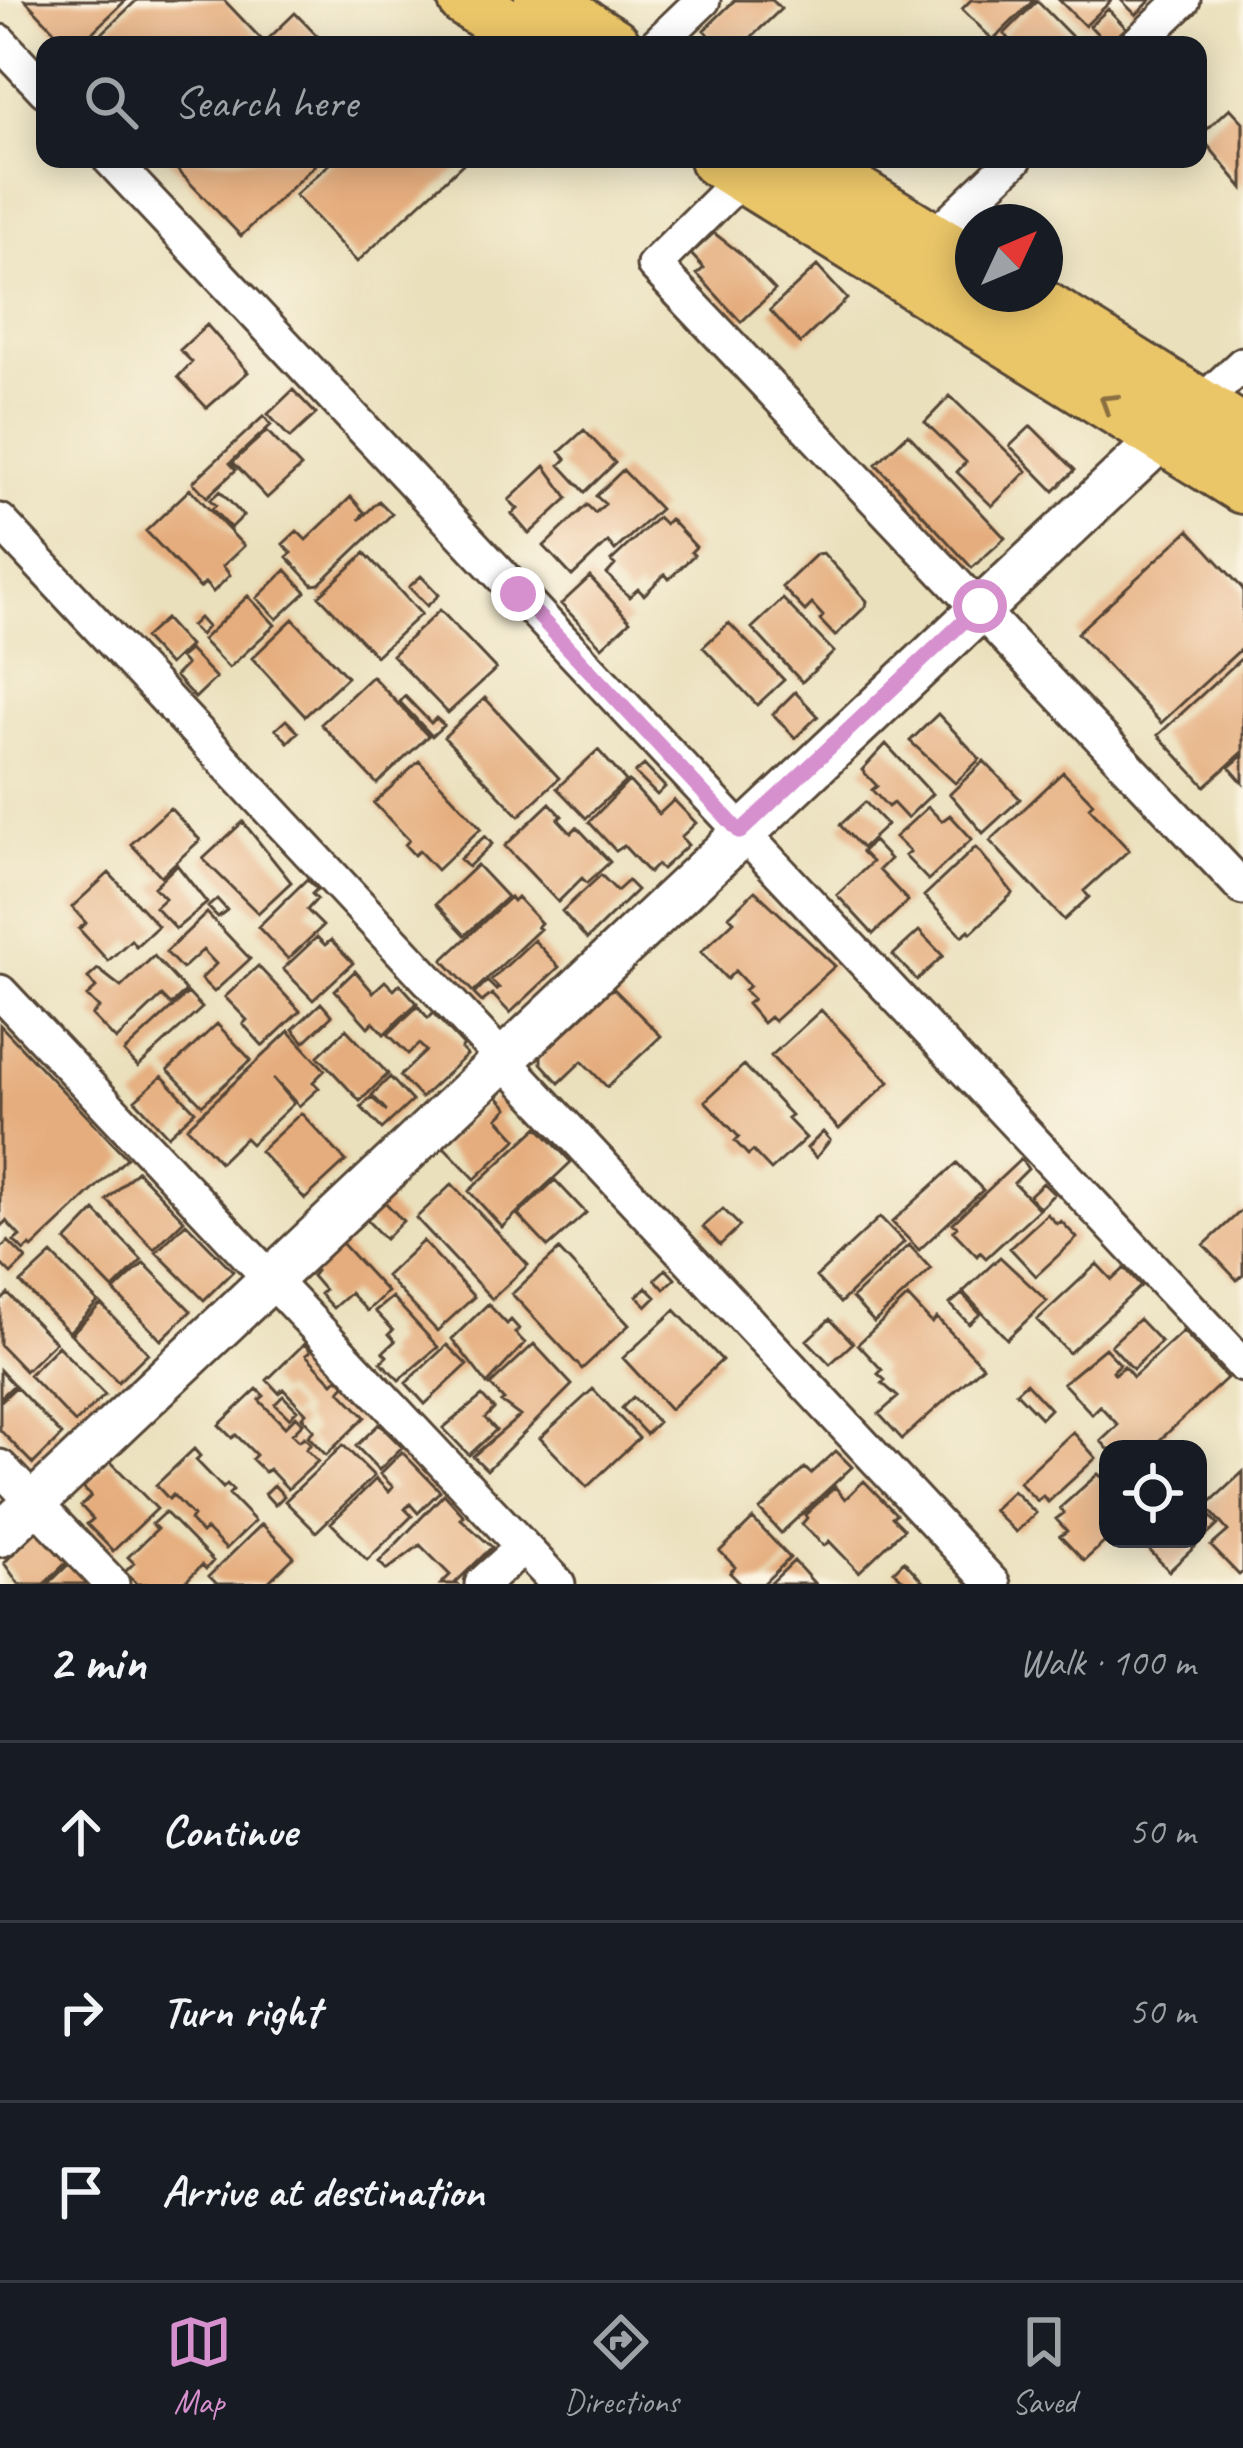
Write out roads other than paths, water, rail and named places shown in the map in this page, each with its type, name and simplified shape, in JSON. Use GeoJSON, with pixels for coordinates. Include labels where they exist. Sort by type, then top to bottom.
{"type":"FeatureCollection","features":[{"type":"Feature","properties":{"kind":"main road"},"geometry":{"type":"LineString","coordinates":[[466,0],[523,36]]}},
{"type":"Feature","properties":{"kind":"main road"},"geometry":{"type":"LineString","coordinates":[[542,0],[599,36]]}},
{"type":"Feature","properties":{"kind":"main road"},"geometry":{"type":"LineString","coordinates":[[731,168],[1202,425]]}},
{"type":"Feature","properties":{"kind":"main road"},"geometry":{"type":"LineString","coordinates":[[815,168],[952,252]]}},
{"type":"Feature","properties":{"kind":"main road"},"geometry":{"type":"LineString","coordinates":[[1045,312],[1202,425],[1243,487]]}},
{"type":"Feature","properties":{"kind":"street"},"geometry":{"type":"LineString","coordinates":[[665,36],[703,0]]}},
{"type":"Feature","properties":{"kind":"street"},"geometry":{"type":"LineString","coordinates":[[1145,36],[1183,0]]}},
{"type":"Feature","properties":{"kind":"street"},"geometry":{"type":"LineString","coordinates":[[0,42],[36,80]]}},
{"type":"Feature","properties":{"kind":"street"},"geometry":{"type":"LineString","coordinates":[[118,168],[1243,1365]]}},
{"type":"Feature","properties":{"kind":"street"},"geometry":{"type":"LineString","coordinates":[[731,168],[654,265],[1243,888]]}},
{"type":"Feature","properties":{"kind":"street"},"geometry":{"type":"LineString","coordinates":[[952,252],[1010,168]]}},
{"type":"Feature","properties":{"kind":"street"},"geometry":{"type":"LineString","coordinates":[[0,1535],[980,606],[1202,425],[1243,364]]}},
{"type":"Feature","properties":{"kind":"street"},"geometry":{"type":"LineString","coordinates":[[0,521],[993,1584]]}},
{"type":"Feature","properties":{"kind":"street"},"geometry":{"type":"LineString","coordinates":[[0,992],[558,1584]]}},
{"type":"Feature","properties":{"kind":"street"},"geometry":{"type":"LineString","coordinates":[[0,1467],[112,1584]]}},
{"type":"Feature","properties":{"kind":"street"},"geometry":{"type":"LineString","coordinates":[[482,1584],[523,1546]]}}]}
